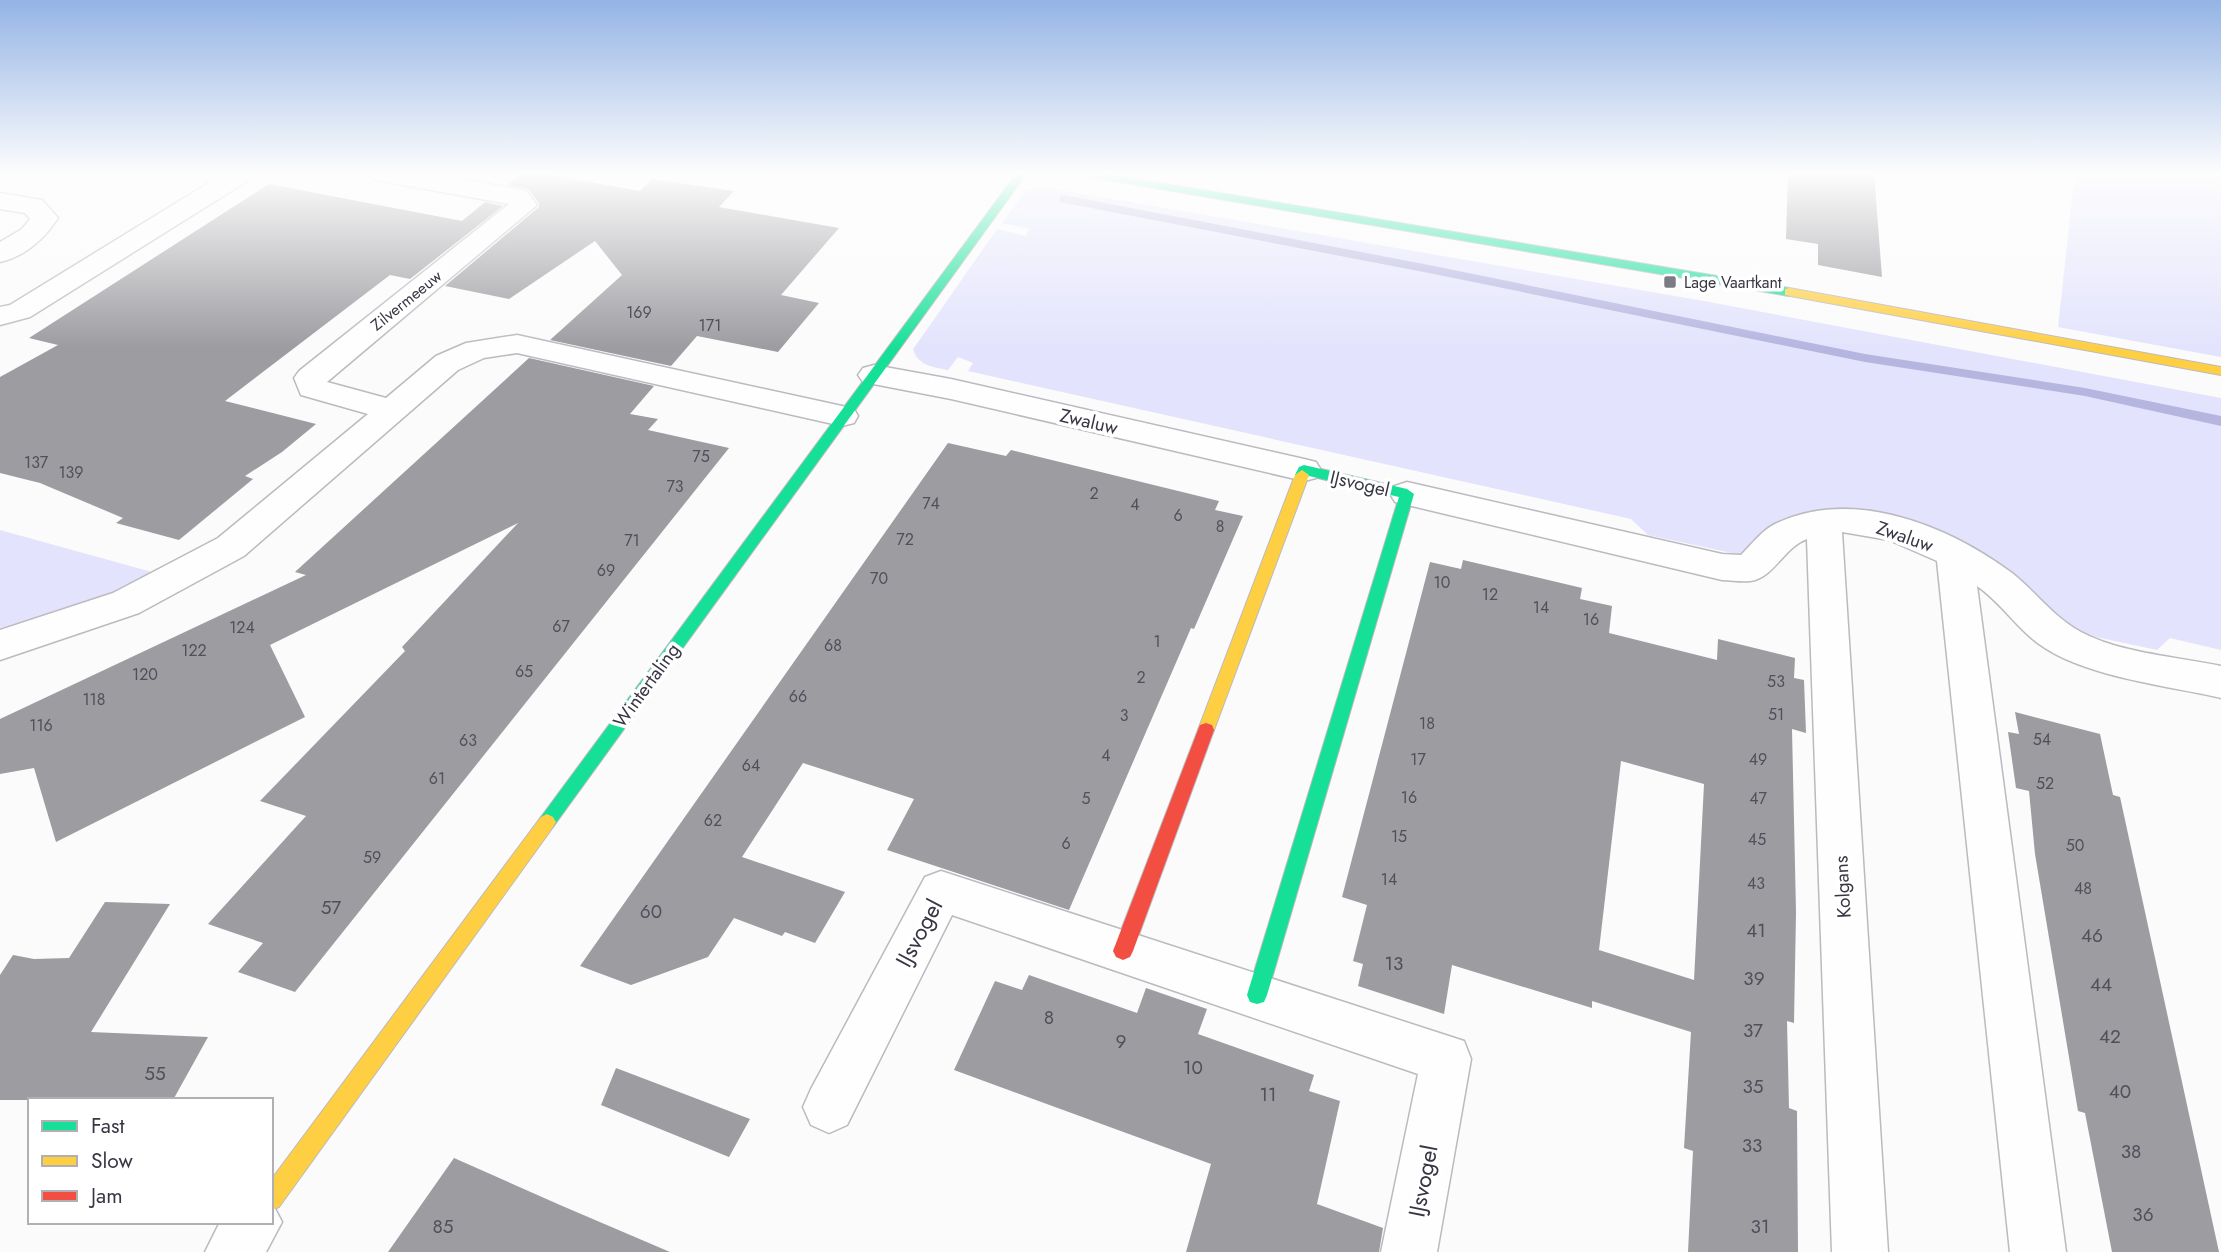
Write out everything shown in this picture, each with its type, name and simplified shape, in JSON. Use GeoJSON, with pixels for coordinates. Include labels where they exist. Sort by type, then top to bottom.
{"type":"FeatureCollection","features":[{"type":"Feature","properties":{"kind":"street"},"geometry":{"type":"LineString","coordinates":[[0,254],[35,231]]}},
{"type":"Feature","properties":{"kind":"street"},"geometry":{"type":"LineString","coordinates":[[0,316],[20,311],[149,231]]}},
{"type":"Feature","properties":{"kind":"street","name":"Zilvermeeuw"},"geometry":{"type":"LineString","coordinates":[[392,410],[312,388],[310,378],[491,231]]}},
{"type":"Feature","properties":{"kind":"street","name":"Wintertaling"},"geometry":{"type":"LineString","coordinates":[[273,1196],[979,231]]}},
{"type":"Feature","properties":{"kind":"street"},"geometry":{"type":"LineString","coordinates":[[1434,231],[1671,271],[2221,371]]}},
{"type":"Feature","properties":{"kind":"street"},"geometry":{"type":"LineString","coordinates":[[0,645],[126,603],[231,547],[447,363],[477,350],[517,344],[842,416]]}},
{"type":"Feature","properties":{"kind":"street","name":"Zwaluw"},"geometry":{"type":"LineString","coordinates":[[874,375],[951,388],[1304,470]]}},
{"type":"Feature","properties":{"kind":"street","name":"IJsvogel"},"geometry":{"type":"LineString","coordinates":[[1123,951],[1304,470],[1407,494],[1257,995]]}},
{"type":"Feature","properties":{"kind":"street","name":"Zwaluw"},"geometry":{"type":"LineString","coordinates":[[1407,494],[1722,567],[1750,568],[1789,532],[1824,521],[1852,520],[1883,525],[1955,555],[1998,582],[2058,638],[2096,653],[2221,682]]}},
{"type":"Feature","properties":{"kind":"street","name":"Kolgans"},"geometry":{"type":"LineString","coordinates":[[1824,521],[1860,1252]]}},
{"type":"Feature","properties":{"kind":"street"},"geometry":{"type":"LineString","coordinates":[[1955,555],[2038,1252]]}},
{"type":"Feature","properties":{"kind":"street","name":"IJsvogel"},"geometry":{"type":"LineString","coordinates":[[829,1107],[941,891],[1447,1059],[1409,1252]]}},
{"type":"Feature","properties":{"kind":"street"},"geometry":{"type":"LineString","coordinates":[[233,1252],[253,1224]]}},
{"type":"Feature","properties":{"kind":"shaded area"},"geometry":{"type":"Polygon","coordinates":[[[995,231],[1026,236],[1028,231],[1301,231],[1704,301],[2221,398],[2221,650],[2170,638],[2157,650],[2077,633],[1930,533],[1883,513],[1835,509],[1795,516],[1765,533],[1741,555],[1648,535],[1631,519],[968,371],[973,363],[958,357],[948,370],[932,367],[918,359],[913,349],[995,231]]]}},
{"type":"Feature","properties":{"kind":"shaded area"},"geometry":{"type":"Polygon","coordinates":[[[2069,231],[2221,231],[2221,357],[2058,327],[2069,231]]]}},
{"type":"Feature","properties":{"kind":"shaded area"},"geometry":{"type":"Polygon","coordinates":[[[0,530],[159,574],[49,617],[0,628],[0,530]]]}},
{"type":"Feature","properties":{"kind":"building"},"geometry":{"type":"Polygon","coordinates":[[[195,231],[471,231],[410,279],[390,275],[225,401],[316,424],[282,452],[245,476],[253,479],[179,540],[116,523],[123,518],[40,483],[0,473],[0,377],[58,345],[29,338],[195,231]]]}},
{"type":"Feature","properties":{"kind":"building"},"geometry":{"type":"Polygon","coordinates":[[[510,231],[836,231],[781,295],[819,303],[778,352],[697,336],[671,366],[550,340],[622,275],[595,241],[509,299],[445,286],[510,231]]]}},
{"type":"Feature","properties":{"kind":"building"},"geometry":{"type":"Polygon","coordinates":[[[1786,231],[1878,231],[1882,277],[1818,265],[1818,244],[1786,239],[1786,231]]]}},
{"type":"Feature","properties":{"kind":"building"},"geometry":{"type":"Polygon","coordinates":[[[529,358],[654,386],[630,414],[658,419],[648,430],[729,448],[295,992],[238,972],[263,943],[208,924],[306,816],[260,801],[405,651],[402,647],[518,523],[270,645],[305,717],[56,842],[34,768],[0,774],[0,719],[306,575],[295,572],[529,358]]]}},
{"type":"Feature","properties":{"kind":"building"},"geometry":{"type":"Polygon","coordinates":[[[948,443],[1006,456],[1011,450],[1219,501],[1215,510],[1243,516],[1194,629],[1191,628],[1069,910],[887,850],[914,799],[803,763],[742,857],[845,892],[815,943],[785,932],[782,936],[734,918],[708,957],[631,985],[580,966],[948,443]]]}},
{"type":"Feature","properties":{"kind":"building"},"geometry":{"type":"Polygon","coordinates":[[[1463,560],[1582,588],[1580,599],[1612,606],[1609,633],[1717,660],[1718,639],[1795,658],[1794,678],[1804,680],[1806,733],[1792,729],[1796,912],[1794,1023],[1787,1021],[1789,1108],[1797,1111],[1798,1252],[1688,1252],[1693,1151],[1684,1148],[1691,1032],[1592,1001],[1592,1008],[1452,965],[1444,1014],[1358,986],[1363,964],[1353,961],[1367,905],[1342,897],[1430,562],[1461,569],[1463,560]],[[1621,761],[1599,950],[1694,980],[1704,784],[1621,761]]]}},
{"type":"Feature","properties":{"kind":"building"},"geometry":{"type":"Polygon","coordinates":[[[2015,712],[2100,734],[2113,795],[2120,797],[2219,1252],[2112,1252],[2085,1113],[2078,1111],[2035,854],[2029,791],[2016,788],[2008,732],[2019,734],[2015,712]]]}},
{"type":"Feature","properties":{"kind":"building"},"geometry":{"type":"Polygon","coordinates":[[[105,902],[170,904],[91,1032],[208,1037],[174,1098],[0,1100],[0,975],[13,955],[34,959],[69,958],[105,902]]]}},
{"type":"Feature","properties":{"kind":"building"},"geometry":{"type":"Polygon","coordinates":[[[1029,975],[1137,1013],[1146,988],[1207,1009],[1198,1034],[1314,1075],[1309,1091],[1340,1101],[1317,1204],[1383,1228],[1379,1252],[1186,1252],[1211,1164],[954,1070],[995,981],[1022,990],[1029,975]]]}},
{"type":"Feature","properties":{"kind":"building"},"geometry":{"type":"Polygon","coordinates":[[[616,1068],[750,1119],[729,1157],[601,1105],[616,1068]]]}},
{"type":"Feature","properties":{"kind":"building"},"geometry":{"type":"Polygon","coordinates":[[[454,1158],[560,1205],[670,1252],[388,1252],[454,1158]]]}},
{"type":"Feature","properties":{"kind":"waterway"},"geometry":{"type":"LineString","coordinates":[[1233,231],[1865,358],[2085,392],[2221,421]]}},
{"type":"Feature","properties":{"kind":"traffic: fast"},"geometry":{"type":"LineString","coordinates":[[547,822],[979,231]]}},
{"type":"Feature","properties":{"kind":"traffic: fast"},"geometry":{"type":"LineString","coordinates":[[1430,231],[1789,292]]}},
{"type":"Feature","properties":{"kind":"traffic: fast"},"geometry":{"type":"LineString","coordinates":[[1257,995],[1407,494],[1304,470],[1302,475]]}},
{"type":"Feature","properties":{"kind":"traffic: slow"},"geometry":{"type":"LineString","coordinates":[[1789,292],[2221,371]]}},
{"type":"Feature","properties":{"kind":"traffic: slow"},"geometry":{"type":"LineString","coordinates":[[1206,730],[1302,475]]}},
{"type":"Feature","properties":{"kind":"traffic: slow"},"geometry":{"type":"LineString","coordinates":[[273,1196],[547,822]]}},
{"type":"Feature","properties":{"kind":"traffic: jam"},"geometry":{"type":"LineString","coordinates":[[1123,951],[1206,730]]}},
{"type":"Feature","properties":{"kind":"place","name":"Lage Vaartkant"},"geometry":{"type":"Point","coordinates":[1670,282]}}]}
